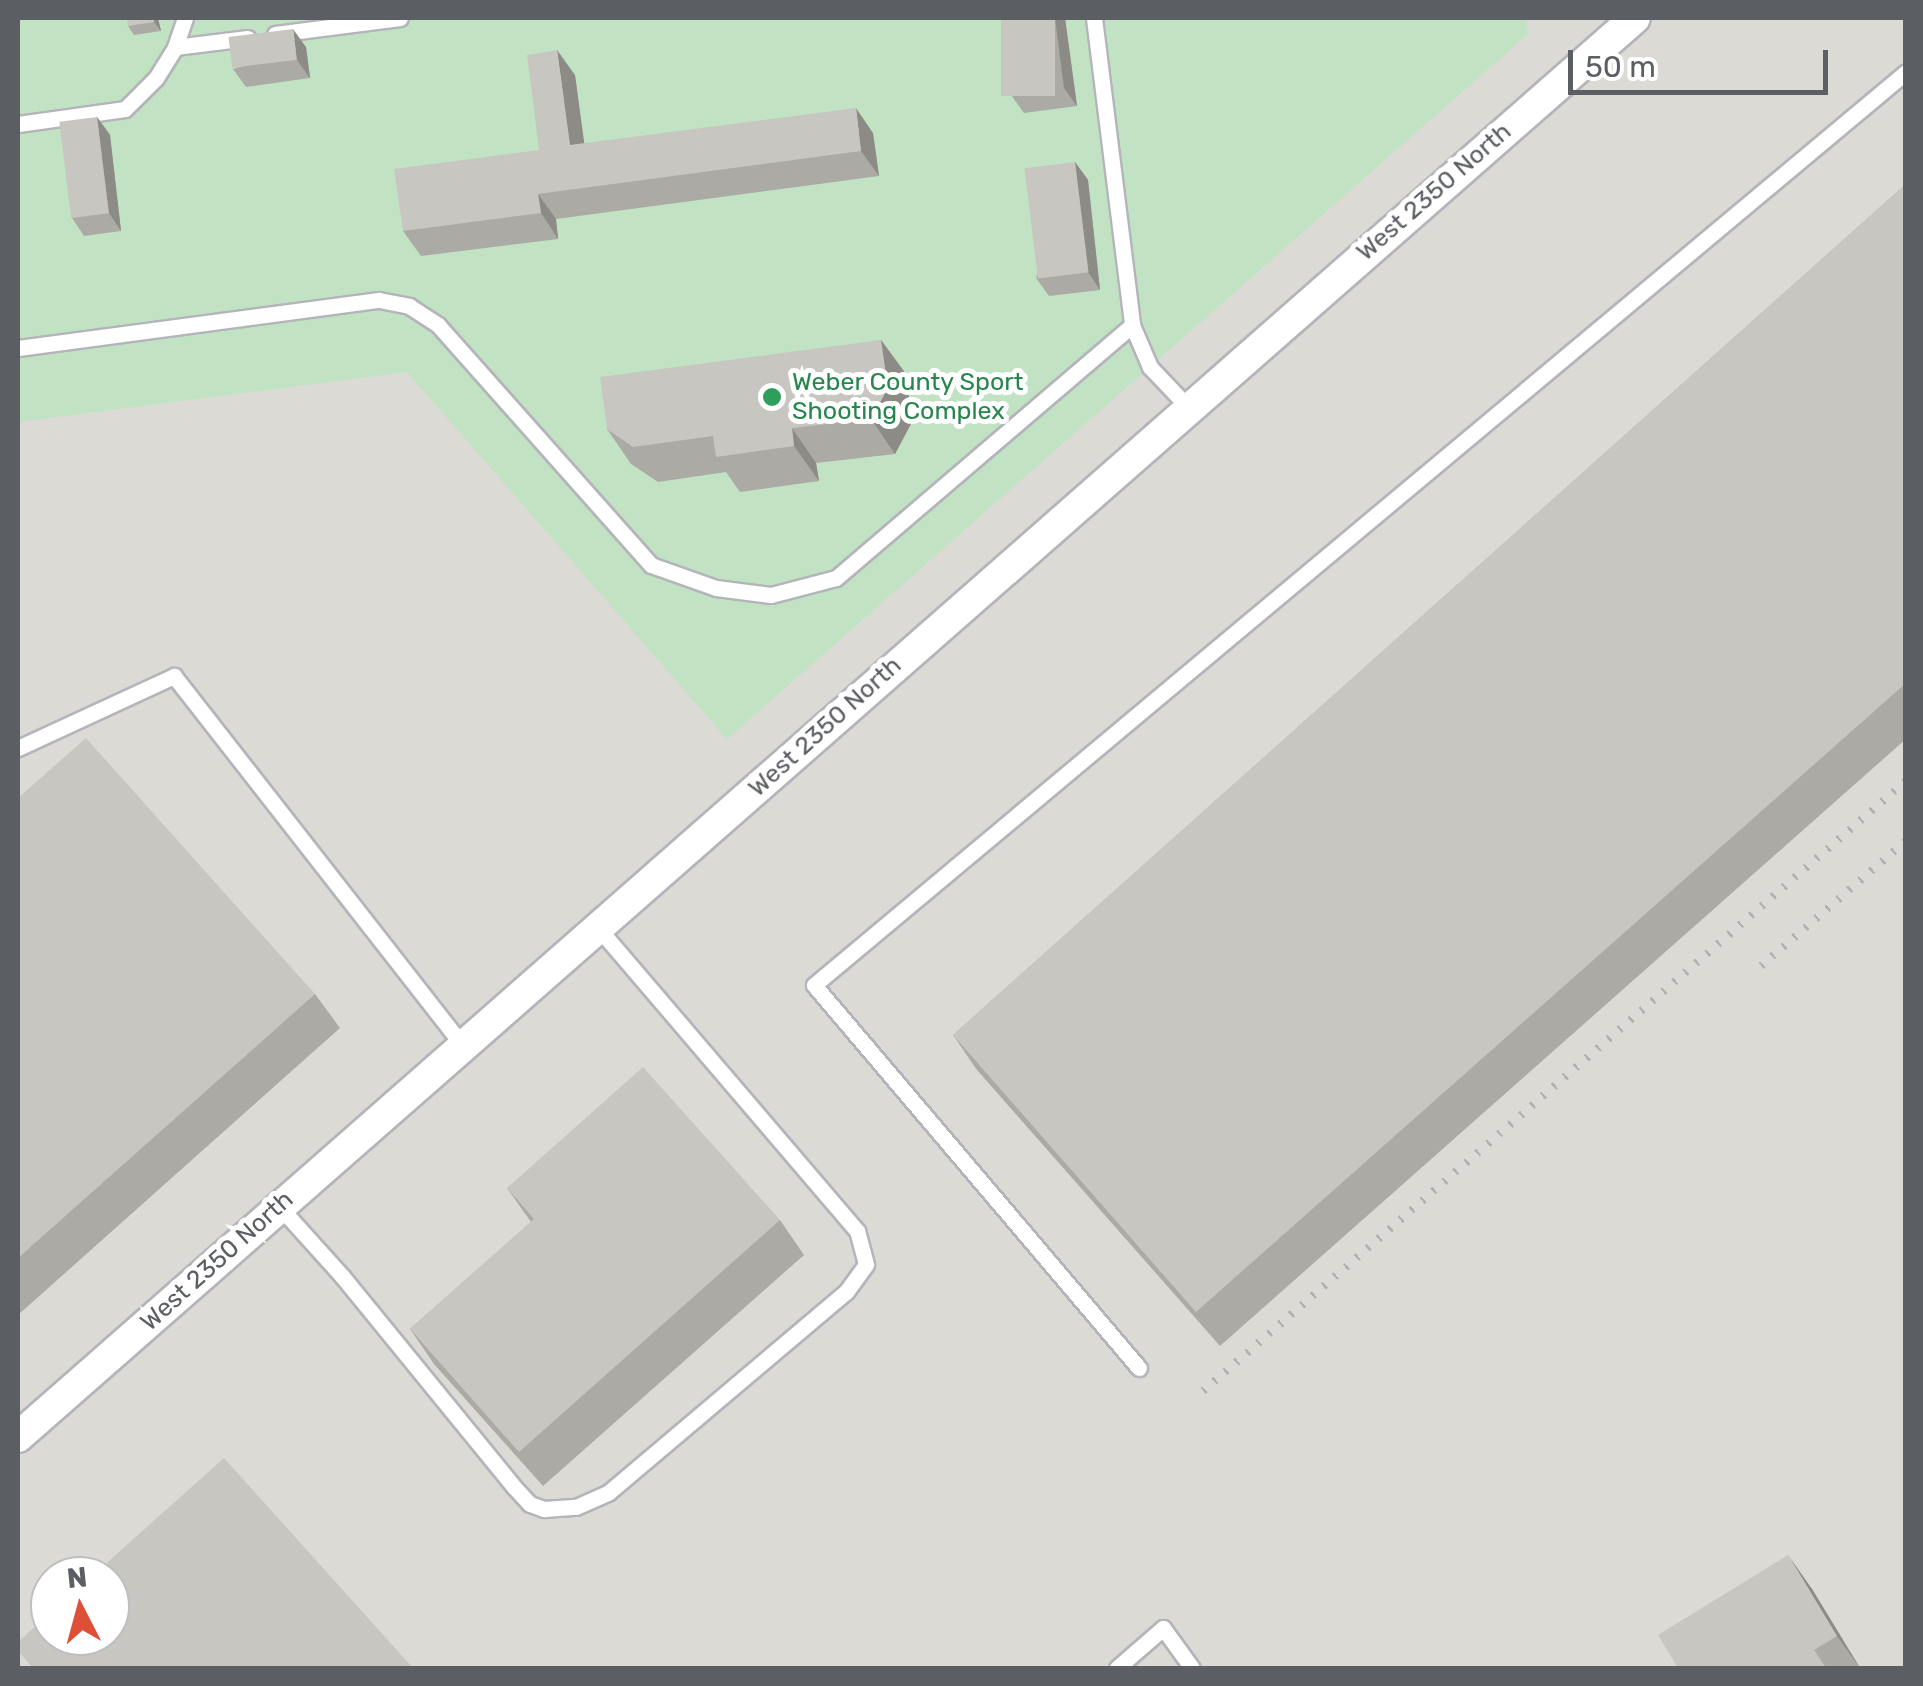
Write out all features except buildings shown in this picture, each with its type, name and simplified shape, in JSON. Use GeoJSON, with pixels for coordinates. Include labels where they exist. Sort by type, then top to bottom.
{"type":"FeatureCollection","features":[{"type":"Feature","properties":{"kind":"street","name":"West 2350 North"},"geometry":{"type":"LineString","coordinates":[[18,1438],[1188,406],[1635,18]]}},
{"type":"Feature","properties":{"kind":"lane"},"geometry":{"type":"LineString","coordinates":[[18,124],[125,109],[156,78],[185,18]]}},
{"type":"Feature","properties":{"kind":"lane"},"geometry":{"type":"LineString","coordinates":[[174,47],[400,18]]}},
{"type":"Feature","properties":{"kind":"lane"},"geometry":{"type":"LineString","coordinates":[[1094,18],[1132,325],[1150,367],[1188,406]]}},
{"type":"Feature","properties":{"kind":"lane"},"geometry":{"type":"LineString","coordinates":[[1139,1368],[814,985],[1906,72]]}},
{"type":"Feature","properties":{"kind":"lane"},"geometry":{"type":"LineString","coordinates":[[18,348],[379,300],[409,306],[438,325],[651,565],[716,588],[771,595],[836,578],[1132,325]]}},
{"type":"Feature","properties":{"kind":"lane"},"geometry":{"type":"LineString","coordinates":[[18,748],[174,676],[462,1044]]}},
{"type":"Feature","properties":{"kind":"lane"},"geometry":{"type":"LineString","coordinates":[[278,1206],[342,1276],[514,1486],[530,1504],[544,1510],[576,1507],[609,1492],[846,1292],[866,1264],[857,1230],[598,928]]}},
{"type":"Feature","properties":{"kind":"lane"},"geometry":{"type":"LineString","coordinates":[[1118,1668],[1163,1628],[1192,1668]]}},
{"type":"Feature","properties":{"kind":"shaded area"},"geometry":{"type":"Polygon","coordinates":[[[18,18],[1905,18],[1905,1668],[18,1668],[18,18]]]}},
{"type":"Feature","properties":{"kind":"green space","name":"Weber County Sport Shooting Complex"},"geometry":{"type":"Polygon","coordinates":[[[18,18],[1526,18],[1528,34],[727,739],[407,372],[18,422],[18,18]]]}},
{"type":"Feature","properties":{"kind":"railway"},"geometry":{"type":"LineString","coordinates":[[1203,1391],[1906,781]]}},
{"type":"Feature","properties":{"kind":"railway"},"geometry":{"type":"LineString","coordinates":[[1761,966],[1906,841]]}},
{"type":"Feature","properties":{"kind":"place","name":"Weber County Sport Shooting Complex"},"geometry":{"type":"Point","coordinates":[772,397]}}]}
